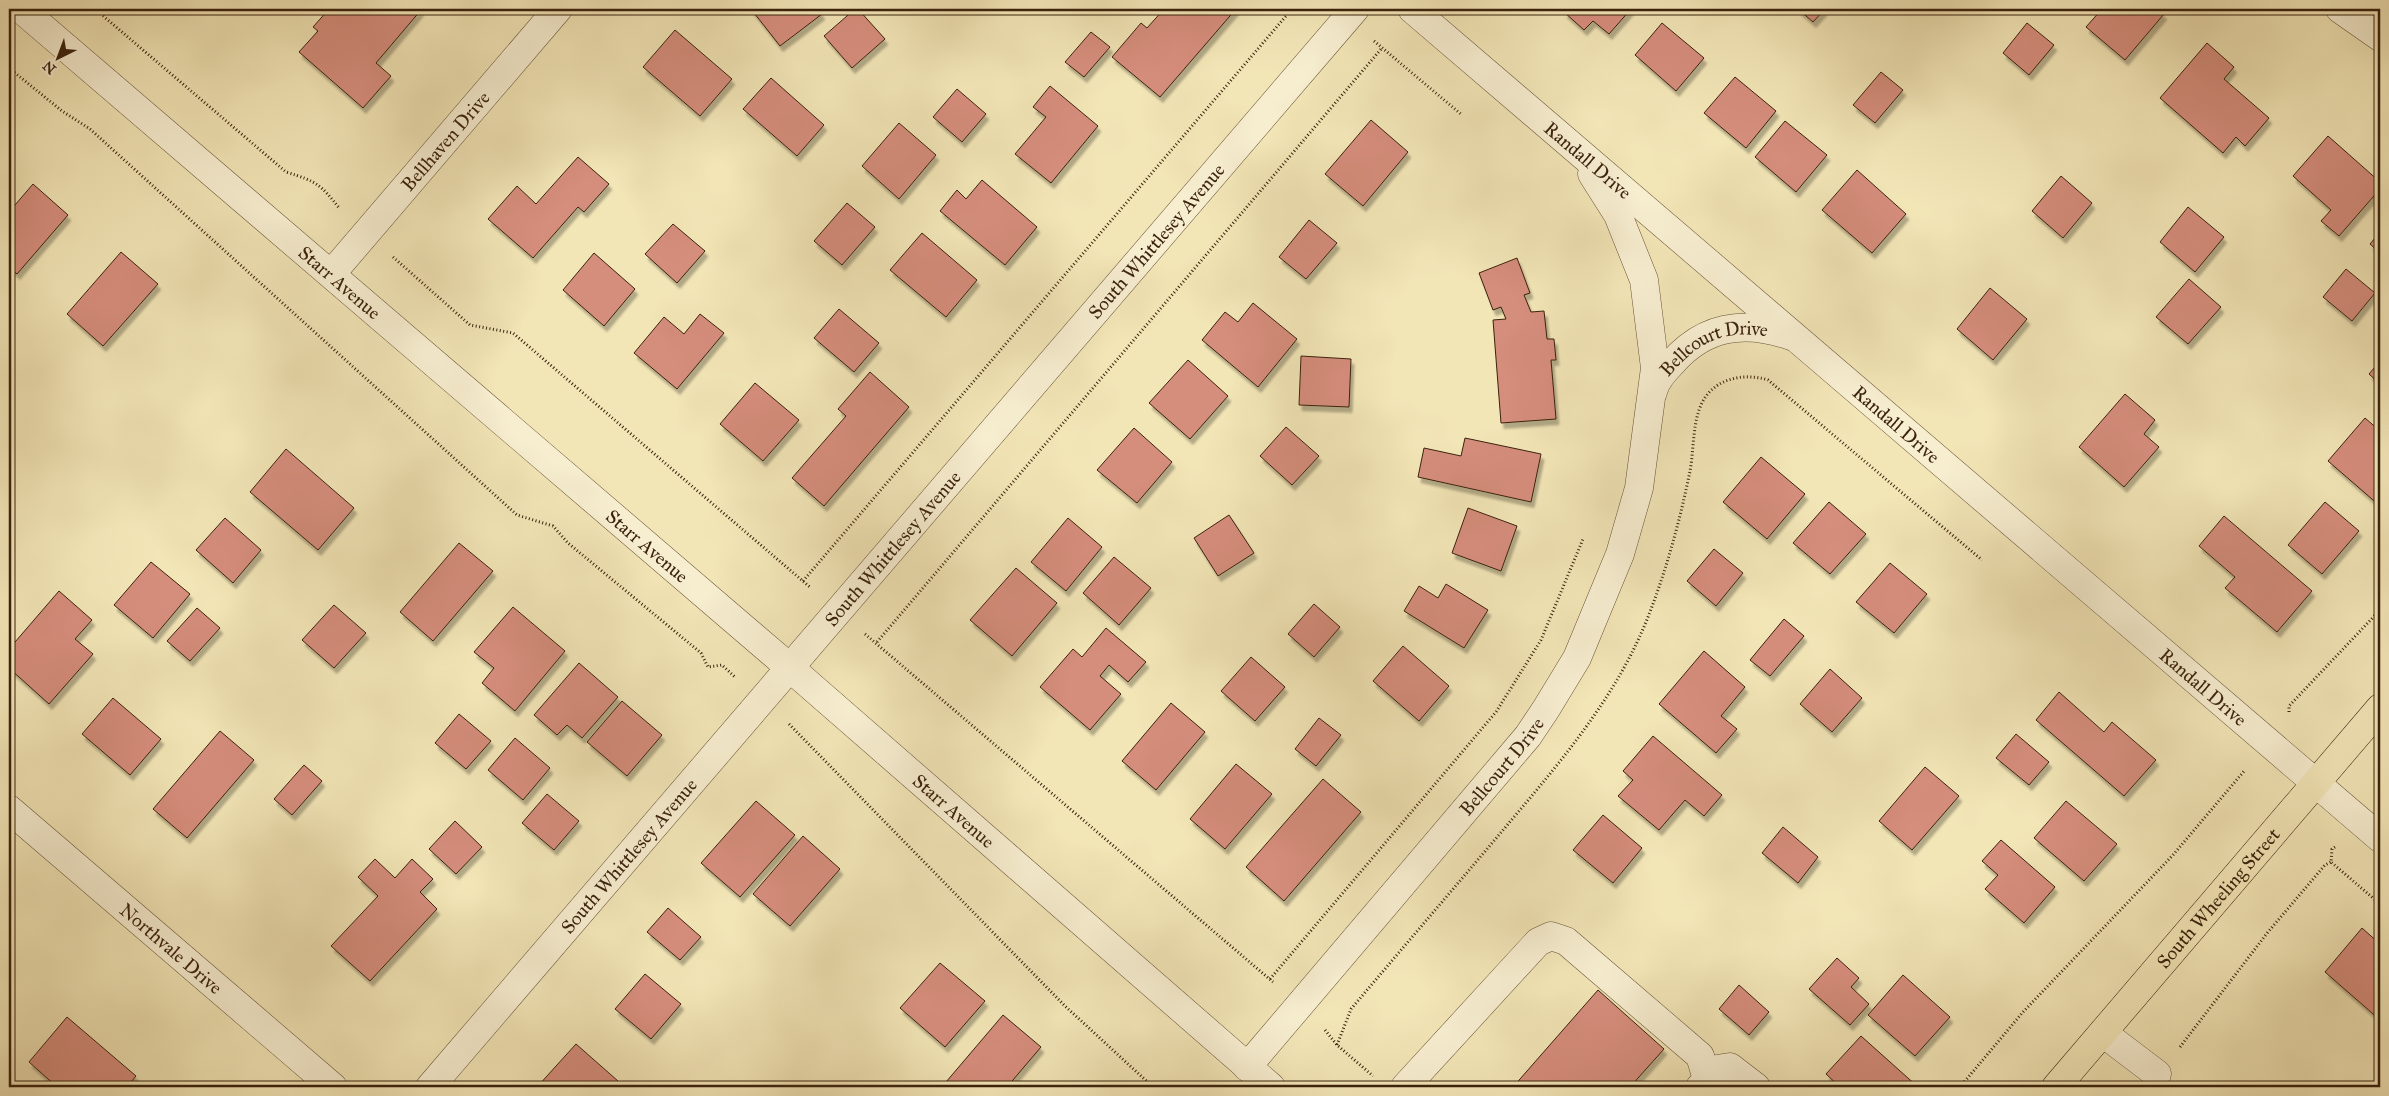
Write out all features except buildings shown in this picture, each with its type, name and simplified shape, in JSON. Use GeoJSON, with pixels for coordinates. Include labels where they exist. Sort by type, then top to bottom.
{"type":"FeatureCollection","features":[{"type":"Feature","properties":{"kind":"main road","name":"South Wheeling Street"},"geometry":{"type":"LineString","coordinates":[[2056,1087],[2380,708]]}},
{"type":"Feature","properties":{"kind":"street","name":"Starr Avenue"},"geometry":{"type":"LineString","coordinates":[[21,9],[332,273],[789,666],[1270,1087]]}},
{"type":"Feature","properties":{"kind":"street","name":"Bellhaven Drive"},"geometry":{"type":"LineString","coordinates":[[332,273],[558,9]]}},
{"type":"Feature","properties":{"kind":"street","name":"Randall Drive"},"geometry":{"type":"LineString","coordinates":[[1412,9],[2380,838]]}},
{"type":"Feature","properties":{"kind":"street"},"geometry":{"type":"LineString","coordinates":[[2340,9],[2380,37]]}},
{"type":"Feature","properties":{"kind":"street","name":"South Whittlesey Avenue"},"geometry":{"type":"LineString","coordinates":[[430,1087],[789,666],[1351,14]]}},
{"type":"Feature","properties":{"kind":"street","name":"Bellcourt Drive"},"geometry":{"type":"LineString","coordinates":[[1247,1067],[1512,756],[1546,710],[1573,665],[1600,606],[1620,554],[1634,509],[1643,465],[1655,368],[1644,280],[1618,215],[1574,148]]}},
{"type":"Feature","properties":{"kind":"street","name":"Bellcourt Drive"},"geometry":{"type":"LineString","coordinates":[[1650,408],[1654,387],[1667,368],[1695,340],[1720,330],[1743,326],[1765,328],[1791,336],[1804,343]]}},
{"type":"Feature","properties":{"kind":"street","name":"Northvale Drive"},"geometry":{"type":"LineString","coordinates":[[9,809],[333,1087]]}},
{"type":"Feature","properties":{"kind":"street"},"geometry":{"type":"LineString","coordinates":[[1392,1084],[1538,942],[1551,936],[1566,941],[1700,1056],[1704,1083]]}},
{"type":"Feature","properties":{"kind":"street"},"geometry":{"type":"LineString","coordinates":[[2103,1033],[2157,1074]]}},
{"type":"Feature","properties":{"kind":"street"},"geometry":{"type":"LineString","coordinates":[[1704,1083],[1717,1069],[1730,1068],[1756,1087]]}},
{"type":"Feature","properties":{"kind":"path"},"geometry":{"type":"LineString","coordinates":[[95,9],[286,172],[314,181],[333,199],[338,208],[470,325],[513,333],[1270,979],[1324,1029],[1337,1046],[1392,1084]]}},
{"type":"Feature","properties":{"kind":"path"},"geometry":{"type":"LineString","coordinates":[[803,581],[1292,9]]}},
{"type":"Feature","properties":{"kind":"path"},"geometry":{"type":"LineString","coordinates":[[1351,14],[1382,48],[1462,115]]}},
{"type":"Feature","properties":{"kind":"path"},"geometry":{"type":"LineString","coordinates":[[877,642],[1382,48]]}},
{"type":"Feature","properties":{"kind":"path"},"geometry":{"type":"LineString","coordinates":[[9,68],[62,111],[90,129],[517,515],[553,526],[568,544],[700,653],[708,667],[722,665],[804,738],[1064,1006],[1153,1087]]}},
{"type":"Feature","properties":{"kind":"path"},"geometry":{"type":"LineString","coordinates":[[1337,1046],[1351,1009],[1519,811],[1578,738],[1616,685],[1648,619],[1674,543],[1690,474],[1700,406],[1721,383],[1746,376],[1757,376],[1768,380],[1982,560]]}},
{"type":"Feature","properties":{"kind":"path"},"geometry":{"type":"LineString","coordinates":[[1270,979],[1500,706],[1541,640],[1583,539]]}},
{"type":"Feature","properties":{"kind":"path"},"geometry":{"type":"LineString","coordinates":[[1960,1087],[2023,1012],[2173,855],[2289,716],[2289,706],[2380,610]]}},
{"type":"Feature","properties":{"kind":"path"},"geometry":{"type":"LineString","coordinates":[[2157,1074],[2268,932],[2322,869],[2331,862]]}}]}
